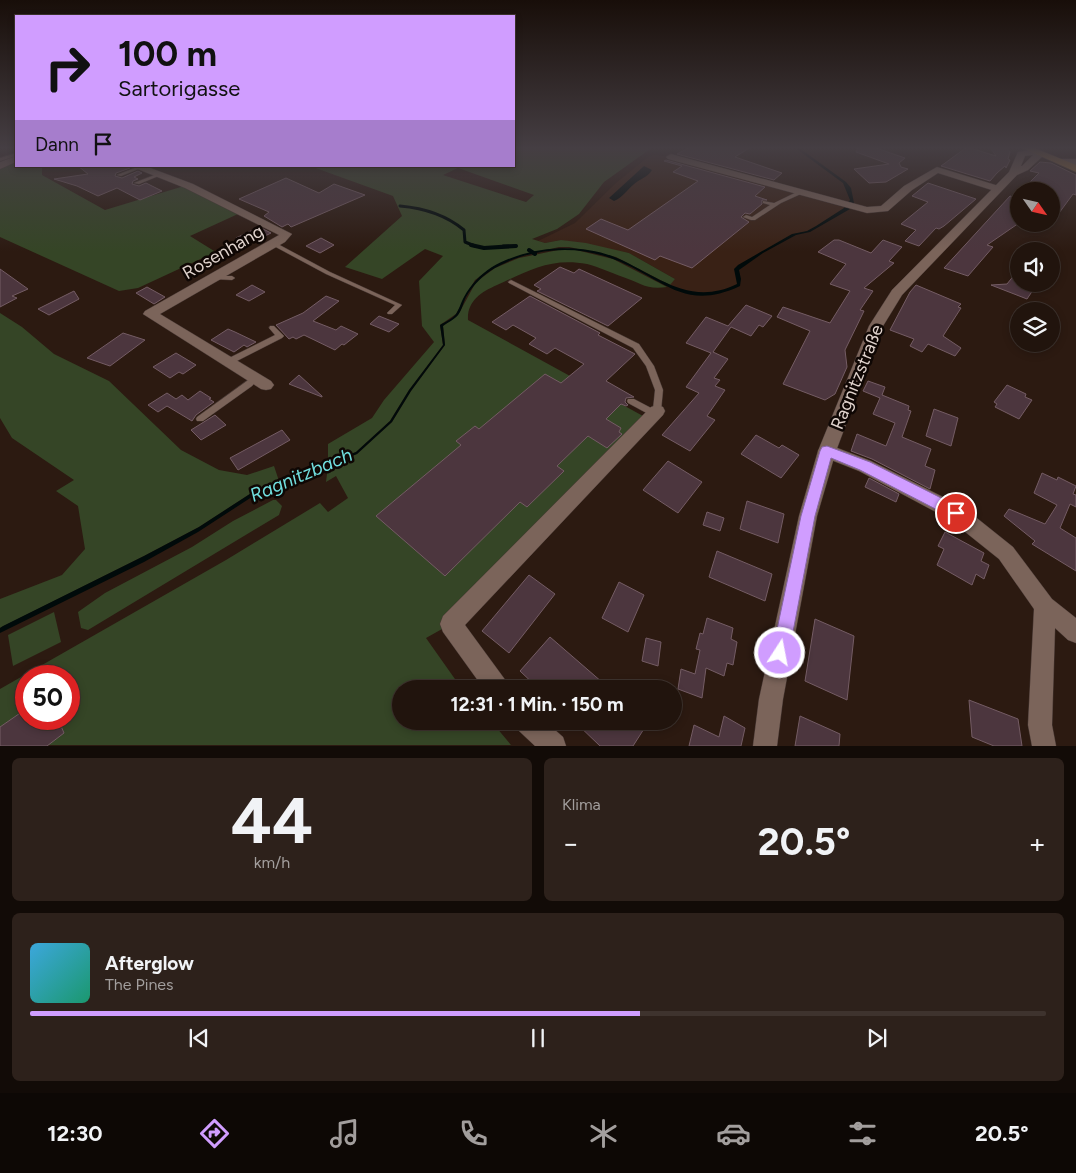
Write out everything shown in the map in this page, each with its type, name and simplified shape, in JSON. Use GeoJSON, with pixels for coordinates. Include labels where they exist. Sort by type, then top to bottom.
{"type":"FeatureCollection","features":[{"type":"Feature","properties":{"kind":"street","name":"Rosenhang"},"geometry":{"type":"LineString","coordinates":[[178,182],[286,234],[274,244],[150,314],[261,382]]}},
{"type":"Feature","properties":{"kind":"street"},"geometry":{"type":"LineString","coordinates":[[763,182],[876,211],[884,209],[918,182]]}},
{"type":"Feature","properties":{"kind":"street"},"geometry":{"type":"LineString","coordinates":[[975,182],[998,189]]}},
{"type":"Feature","properties":{"kind":"street","name":"Ragnitzstraße"},"geometry":{"type":"LineString","coordinates":[[764,746],[773,690],[808,516],[827,451],[876,326],[897,293],[977,213],[1005,182]]}},
{"type":"Feature","properties":{"kind":"street"},"geometry":{"type":"LineString","coordinates":[[491,680],[451,624],[656,413]]}},
{"type":"Feature","properties":{"kind":"street"},"geometry":{"type":"LineString","coordinates":[[827,451],[865,466],[956,513],[1006,552],[1045,606],[1076,632]]}},
{"type":"Feature","properties":{"kind":"street"},"geometry":{"type":"LineString","coordinates":[[1044,746],[1040,725],[1045,606]]}},
{"type":"Feature","properties":{"kind":"street"},"geometry":{"type":"LineString","coordinates":[[537,730],[554,746]]}},
{"type":"Feature","properties":{"kind":"lane"},"geometry":{"type":"LineString","coordinates":[[746,217],[753,219],[801,192]]}},
{"type":"Feature","properties":{"kind":"lane"},"geometry":{"type":"LineString","coordinates":[[765,202],[775,205]]}},
{"type":"Feature","properties":{"kind":"lane"},"geometry":{"type":"LineString","coordinates":[[274,244],[328,273],[399,305],[390,313]]}},
{"type":"Feature","properties":{"kind":"lane"},"geometry":{"type":"LineString","coordinates":[[215,278],[232,278]]}},
{"type":"Feature","properties":{"kind":"lane"},"geometry":{"type":"LineString","coordinates":[[511,282],[636,346],[650,366],[658,390],[656,413],[631,401]]}},
{"type":"Feature","properties":{"kind":"lane"},"geometry":{"type":"LineString","coordinates":[[228,362],[280,336],[272,328]]}},
{"type":"Feature","properties":{"kind":"lane"},"geometry":{"type":"LineString","coordinates":[[200,419],[250,384],[261,382]]}},
{"type":"Feature","properties":{"kind":"shaded area"},"geometry":{"type":"Polygon","coordinates":[[[756,182],[846,208],[809,231],[795,234],[761,252],[737,269],[739,285],[716,294],[698,294],[668,286],[675,279],[629,253],[561,240],[545,243],[538,241],[575,223],[616,183],[756,182]]]}},
{"type":"Feature","properties":{"kind":"green space"},"geometry":{"type":"Polygon","coordinates":[[[0,182],[54,182],[105,210],[184,186],[238,214],[190,236],[219,254],[207,256],[138,288],[119,291],[0,237],[0,182]]]}},
{"type":"Feature","properties":{"kind":"green space"},"geometry":{"type":"Polygon","coordinates":[[[354,182],[464,182],[526,202],[534,195],[497,182],[604,182],[579,214],[557,229],[532,239],[545,243],[561,240],[586,243],[629,253],[675,279],[670,285],[616,257],[569,247],[559,247],[517,257],[493,267],[475,280],[456,314],[440,325],[443,345],[409,390],[390,421],[356,452],[328,463],[328,444],[372,418],[384,400],[434,342],[422,326],[419,281],[443,256],[425,249],[382,279],[345,267],[402,216],[393,196],[354,182]]]}},
{"type":"Feature","properties":{"kind":"green space"},"geometry":{"type":"Polygon","coordinates":[[[568,248],[613,259],[667,287],[649,287],[601,268],[574,262],[562,262],[530,270],[491,288],[476,298],[468,313],[468,320],[643,416],[451,624],[426,638],[456,680],[392,680],[392,730],[498,730],[511,745],[0,745],[0,689],[15,680],[15,730],[80,730],[80,665],[42,665],[226,560],[320,503],[328,512],[348,498],[336,476],[326,482],[328,466],[357,454],[392,422],[411,391],[445,345],[443,326],[458,315],[476,282],[495,268],[519,258],[568,248]]]}},
{"type":"Feature","properties":{"kind":"green space"},"geometry":{"type":"Polygon","coordinates":[[[0,313],[22,327],[54,354],[109,381],[181,450],[219,470],[247,475],[274,466],[279,481],[256,490],[199,527],[144,556],[0,628],[0,599],[62,575],[85,549],[78,506],[56,491],[74,480],[12,438],[0,418],[0,313]]]}},
{"type":"Feature","properties":{"kind":"green space"},"geometry":{"type":"Polygon","coordinates":[[[276,500],[282,506],[279,515],[88,630],[81,628],[78,612],[105,593],[192,547],[233,521],[276,500]]]}},
{"type":"Feature","properties":{"kind":"green space"},"geometry":{"type":"Polygon","coordinates":[[[54,612],[61,642],[13,666],[8,635],[54,612]]]}},
{"type":"Feature","properties":{"kind":"water"},"geometry":{"type":"Polygon","coordinates":[[[627,182],[637,182],[614,201],[609,198],[627,182]]]}},
{"type":"Feature","properties":{"kind":"water"},"geometry":{"type":"Polygon","coordinates":[[[841,182],[846,182],[851,188],[854,203],[850,209],[810,232],[796,235],[763,253],[739,270],[740,286],[720,293],[703,296],[688,294],[660,283],[630,266],[584,251],[553,250],[538,252],[509,261],[495,268],[472,288],[458,315],[443,326],[445,345],[411,391],[392,422],[357,454],[258,493],[198,532],[144,562],[0,633],[0,628],[3,626],[199,527],[256,490],[356,452],[390,421],[409,390],[443,345],[440,325],[456,314],[473,284],[492,267],[521,254],[537,251],[570,248],[602,253],[617,258],[661,280],[689,291],[720,290],[737,284],[734,269],[738,265],[792,234],[807,231],[844,208],[850,200],[841,182]]]}},
{"type":"Feature","properties":{"kind":"building"},"geometry":{"type":"Polygon","coordinates":[[[63,182],[133,182],[132,184],[139,186],[146,183],[162,191],[140,200],[117,188],[98,196],[63,182]]]}},
{"type":"Feature","properties":{"kind":"building"},"geometry":{"type":"Polygon","coordinates":[[[277,182],[294,182],[319,193],[334,184],[365,195],[291,227],[288,224],[282,227],[264,216],[269,212],[239,199],[277,182]]]}},
{"type":"Feature","properties":{"kind":"building"},"geometry":{"type":"Polygon","coordinates":[[[697,182],[746,182],[765,187],[755,196],[767,200],[762,200],[762,204],[750,214],[745,213],[741,217],[749,222],[692,268],[660,256],[655,260],[586,229],[601,219],[628,230],[697,182]]]}},
{"type":"Feature","properties":{"kind":"building"},"geometry":{"type":"Polygon","coordinates":[[[1030,182],[1076,182],[1076,195],[1073,194],[1060,212],[1060,182],[1030,182]]]}},
{"type":"Feature","properties":{"kind":"building"},"geometry":{"type":"Polygon","coordinates":[[[928,183],[976,199],[944,226],[939,229],[936,228],[919,246],[905,241],[916,230],[901,224],[928,202],[912,196],[928,183]]]}},
{"type":"Feature","properties":{"kind":"building"},"geometry":{"type":"Polygon","coordinates":[[[1010,196],[1010,229],[987,245],[993,247],[968,276],[944,268],[1010,196]]]}},
{"type":"Feature","properties":{"kind":"building"},"geometry":{"type":"Polygon","coordinates":[[[259,227],[271,233],[247,245],[236,238],[259,227]]]}},
{"type":"Feature","properties":{"kind":"building"},"geometry":{"type":"Polygon","coordinates":[[[321,238],[334,245],[320,253],[306,246],[321,238]]]}},
{"type":"Feature","properties":{"kind":"building"},"geometry":{"type":"Polygon","coordinates":[[[834,240],[839,240],[871,253],[883,240],[902,247],[889,261],[894,263],[864,288],[873,291],[860,310],[864,311],[845,350],[847,367],[835,394],[825,400],[783,384],[810,331],[777,317],[783,307],[830,323],[850,291],[830,284],[846,264],[818,252],[834,240]]]}},
{"type":"Feature","properties":{"kind":"building"},"geometry":{"type":"Polygon","coordinates":[[[560,267],[574,273],[579,269],[642,298],[608,326],[537,291],[541,289],[534,285],[560,267]]]}},
{"type":"Feature","properties":{"kind":"building"},"geometry":{"type":"Polygon","coordinates":[[[0,269],[28,289],[12,296],[17,298],[0,307],[0,269]]]}},
{"type":"Feature","properties":{"kind":"building"},"geometry":{"type":"Polygon","coordinates":[[[1010,280],[1010,292],[1032,292],[1027,299],[991,285],[1007,284],[1010,280]]]}},
{"type":"Feature","properties":{"kind":"building"},"geometry":{"type":"Polygon","coordinates":[[[252,285],[265,292],[249,301],[236,295],[252,285]]]}},
{"type":"Feature","properties":{"kind":"building"},"geometry":{"type":"Polygon","coordinates":[[[916,285],[961,304],[958,307],[961,308],[943,336],[961,348],[955,356],[928,344],[922,352],[910,346],[914,339],[890,330],[910,292],[916,285]]]}},
{"type":"Feature","properties":{"kind":"building"},"geometry":{"type":"Polygon","coordinates":[[[147,287],[165,297],[154,304],[136,293],[147,287]]]}},
{"type":"Feature","properties":{"kind":"building"},"geometry":{"type":"Polygon","coordinates":[[[74,291],[79,299],[49,315],[38,309],[74,291]]]}},
{"type":"Feature","properties":{"kind":"building"},"geometry":{"type":"Polygon","coordinates":[[[326,296],[339,301],[313,321],[336,330],[341,326],[358,334],[344,345],[342,344],[335,350],[304,335],[296,339],[293,337],[289,339],[276,325],[303,313],[326,296]]]}},
{"type":"Feature","properties":{"kind":"building"},"geometry":{"type":"Polygon","coordinates":[[[530,296],[635,354],[606,381],[634,397],[626,398],[625,402],[628,405],[621,404],[606,419],[621,428],[619,432],[622,434],[607,448],[588,436],[557,466],[564,471],[527,507],[520,502],[445,576],[376,516],[461,445],[456,441],[475,426],[479,429],[545,374],[561,383],[584,364],[555,348],[547,354],[529,344],[536,338],[513,325],[506,330],[492,322],[530,296]]]}},
{"type":"Feature","properties":{"kind":"building"},"geometry":{"type":"Polygon","coordinates":[[[746,305],[772,316],[763,327],[759,325],[751,336],[731,327],[713,352],[728,359],[714,378],[720,380],[715,386],[725,390],[707,416],[715,420],[690,451],[662,435],[699,393],[686,387],[711,353],[686,343],[706,317],[728,326],[746,305]]]}},
{"type":"Feature","properties":{"kind":"building"},"geometry":{"type":"Polygon","coordinates":[[[379,316],[399,324],[389,332],[370,324],[379,316]]]}},
{"type":"Feature","properties":{"kind":"building"},"geometry":{"type":"Polygon","coordinates":[[[228,329],[256,342],[247,347],[244,345],[234,352],[211,340],[228,329]]]}},
{"type":"Feature","properties":{"kind":"building"},"geometry":{"type":"Polygon","coordinates":[[[123,333],[145,340],[110,366],[87,358],[123,333]]]}},
{"type":"Feature","properties":{"kind":"building"},"geometry":{"type":"Polygon","coordinates":[[[176,353],[196,365],[183,374],[179,372],[170,378],[153,367],[176,353]]]}},
{"type":"Feature","properties":{"kind":"building"},"geometry":{"type":"Polygon","coordinates":[[[299,375],[322,396],[322,397],[289,384],[299,375]]]}},
{"type":"Feature","properties":{"kind":"building"},"geometry":{"type":"Polygon","coordinates":[[[868,381],[885,387],[882,395],[909,406],[908,410],[911,411],[902,437],[931,449],[925,466],[935,470],[930,489],[872,459],[851,451],[857,434],[886,446],[895,423],[873,414],[880,398],[863,391],[868,381]]]}},
{"type":"Feature","properties":{"kind":"building"},"geometry":{"type":"Polygon","coordinates":[[[1007,385],[1026,394],[1025,397],[1032,400],[1019,419],[995,407],[997,404],[994,402],[1007,385]]]}},
{"type":"Feature","properties":{"kind":"building"},"geometry":{"type":"Polygon","coordinates":[[[200,391],[214,402],[196,415],[192,421],[167,406],[158,412],[148,405],[167,393],[176,399],[182,395],[188,400],[200,391]]]}},
{"type":"Feature","properties":{"kind":"building"},"geometry":{"type":"Polygon","coordinates":[[[934,409],[958,418],[951,446],[926,436],[934,409]]]}},
{"type":"Feature","properties":{"kind":"building"},"geometry":{"type":"Polygon","coordinates":[[[215,415],[226,425],[201,440],[191,430],[215,415]]]}},
{"type":"Feature","properties":{"kind":"building"},"geometry":{"type":"Polygon","coordinates":[[[282,430],[290,440],[238,470],[230,458],[282,430]]]}},
{"type":"Feature","properties":{"kind":"building"},"geometry":{"type":"Polygon","coordinates":[[[756,435],[779,448],[782,445],[799,455],[781,478],[741,454],[756,435]]]}},
{"type":"Feature","properties":{"kind":"building"},"geometry":{"type":"Polygon","coordinates":[[[668,461],[702,482],[678,513],[643,490],[668,461]]]}},
{"type":"Feature","properties":{"kind":"building"},"geometry":{"type":"Polygon","coordinates":[[[1042,473],[1057,480],[1058,477],[1076,486],[1073,494],[1076,495],[1076,507],[1070,504],[1060,528],[1076,538],[1076,571],[1032,544],[1035,541],[1004,516],[1009,509],[1045,524],[1057,505],[1034,493],[1042,473]]]}},
{"type":"Feature","properties":{"kind":"building"},"geometry":{"type":"Polygon","coordinates":[[[869,478],[899,494],[896,502],[865,487],[869,478]]]}},
{"type":"Feature","properties":{"kind":"building"},"geometry":{"type":"Polygon","coordinates":[[[747,501],[784,514],[778,543],[740,529],[747,501]]]}},
{"type":"Feature","properties":{"kind":"building"},"geometry":{"type":"Polygon","coordinates":[[[707,512],[724,518],[720,531],[703,525],[707,512]]]}},
{"type":"Feature","properties":{"kind":"building"},"geometry":{"type":"Polygon","coordinates":[[[945,532],[984,553],[981,561],[989,565],[984,579],[976,574],[972,585],[937,565],[944,549],[938,546],[945,532]]]}},
{"type":"Feature","properties":{"kind":"building"},"geometry":{"type":"Polygon","coordinates":[[[717,551],[772,574],[765,601],[709,577],[717,551]]]}},
{"type":"Feature","properties":{"kind":"building"},"geometry":{"type":"Polygon","coordinates":[[[529,575],[555,594],[509,653],[482,631],[529,575]]]}},
{"type":"Feature","properties":{"kind":"building"},"geometry":{"type":"Polygon","coordinates":[[[619,582],[644,595],[628,632],[602,618],[619,582]]]}},
{"type":"Feature","properties":{"kind":"building"},"geometry":{"type":"Polygon","coordinates":[[[707,618],[733,628],[731,639],[737,642],[733,665],[727,663],[724,676],[706,668],[702,698],[682,690],[682,680],[679,680],[681,669],[695,674],[700,650],[696,649],[700,633],[703,634],[707,618]]]}},
{"type":"Feature","properties":{"kind":"building"},"geometry":{"type":"Polygon","coordinates":[[[815,619],[854,636],[847,700],[805,681],[815,619]]]}},
{"type":"Feature","properties":{"kind":"building"},"geometry":{"type":"Polygon","coordinates":[[[550,637],[600,680],[530,680],[520,671],[550,637]]]}},
{"type":"Feature","properties":{"kind":"building"},"geometry":{"type":"Polygon","coordinates":[[[646,638],[661,642],[658,666],[642,661],[646,638]]]}},
{"type":"Feature","properties":{"kind":"building"},"geometry":{"type":"Polygon","coordinates":[[[969,700],[1018,719],[1022,746],[994,746],[972,737],[969,700]]]}},
{"type":"Feature","properties":{"kind":"building"},"geometry":{"type":"Polygon","coordinates":[[[724,716],[745,728],[741,746],[689,746],[694,725],[719,737],[724,716]]]}},
{"type":"Feature","properties":{"kind":"building"},"geometry":{"type":"Polygon","coordinates":[[[800,716],[840,734],[839,746],[795,746],[800,716]]]}},
{"type":"Feature","properties":{"kind":"building"},"geometry":{"type":"Polygon","coordinates":[[[15,717],[15,730],[63,730],[64,733],[47,746],[0,746],[0,727],[15,717]]]}},
{"type":"Feature","properties":{"kind":"building"},"geometry":{"type":"Polygon","coordinates":[[[583,730],[643,730],[633,746],[600,746],[583,730]]]}},
{"type":"Feature","properties":{"kind":"waterway"},"geometry":{"type":"LineString","coordinates":[[400,206],[417,208],[450,220],[464,230],[465,242],[475,246]]}},
{"type":"Feature","properties":{"kind":"waterway"},"geometry":{"type":"LineString","coordinates":[[475,246],[484,248],[516,246],[503,246]]}},
{"type":"Feature","properties":{"kind":"waterway","name":"Ragnitzbach"},"geometry":{"type":"LineString","coordinates":[[529,250],[535,254]]}},
{"type":"Feature","properties":{"kind":"route"},"geometry":{"type":"LineString","coordinates":[[780,653],[808,516],[827,451],[865,466],[956,513]]}}]}
